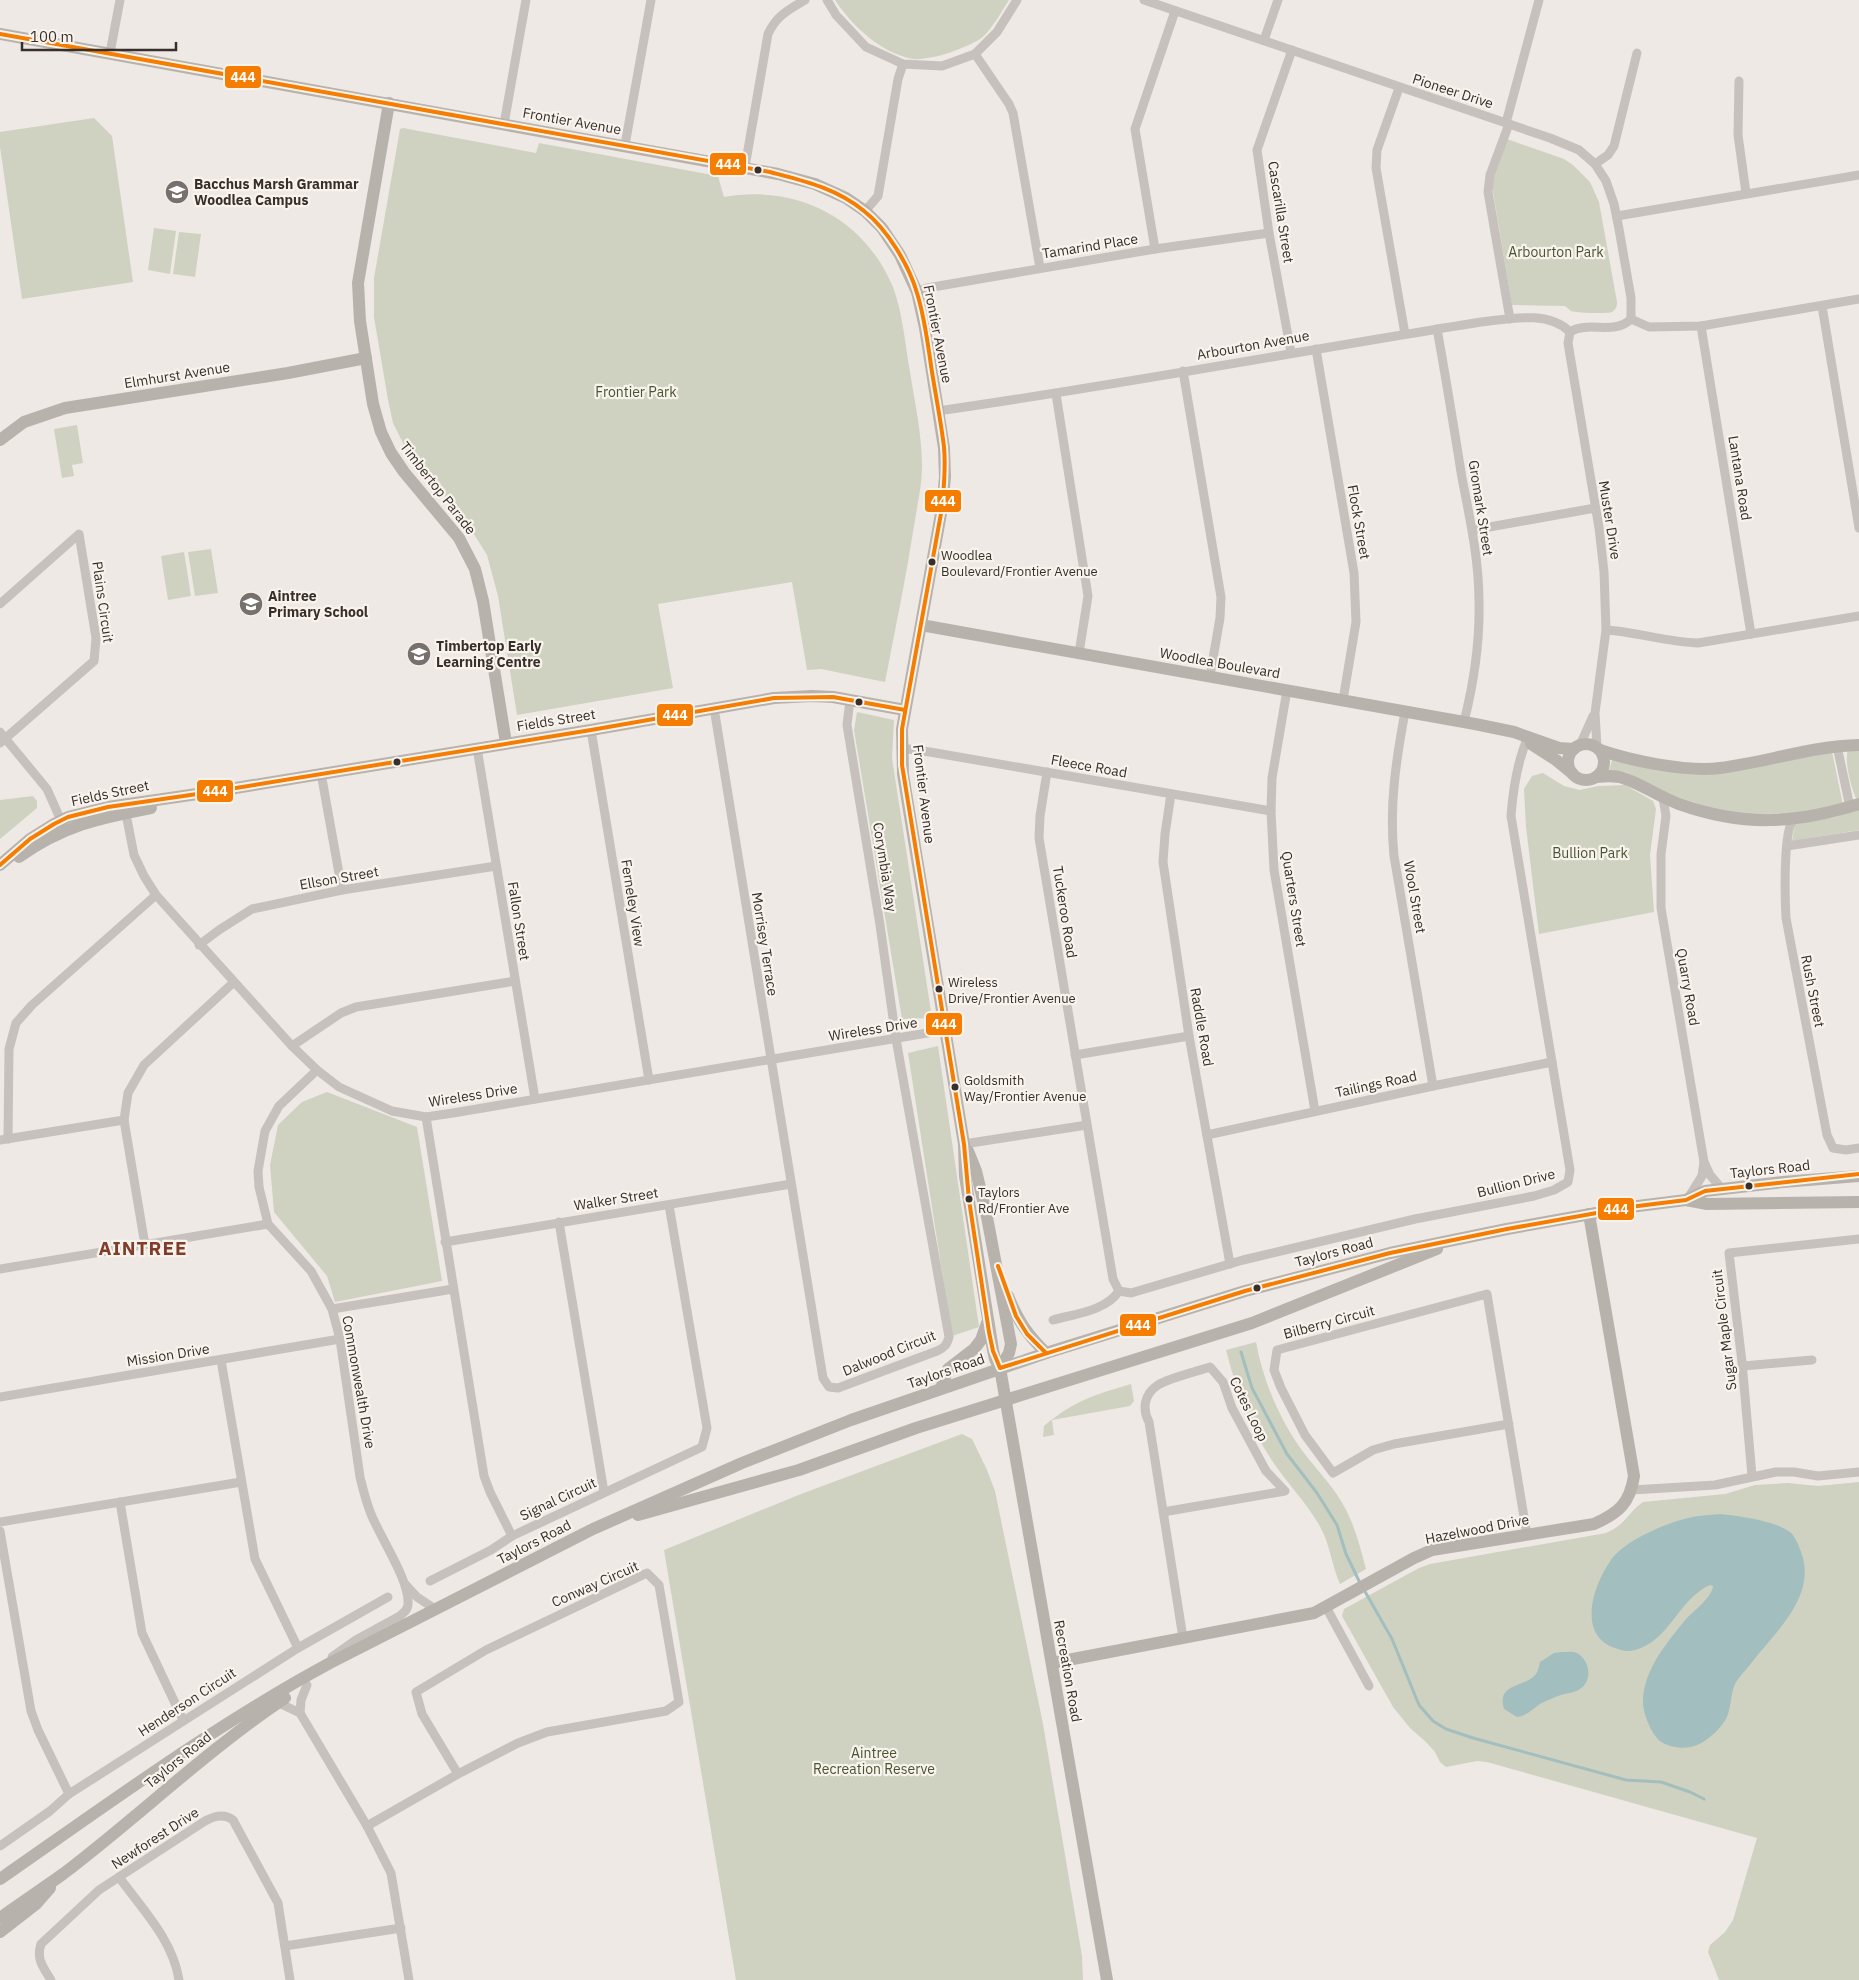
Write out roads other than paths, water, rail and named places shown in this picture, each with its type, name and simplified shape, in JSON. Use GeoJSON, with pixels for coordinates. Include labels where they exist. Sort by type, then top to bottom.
{"type":"FeatureCollection","features":[{"type":"Feature","properties":{"kind":"street"},"geometry":{"type":"LineString","coordinates":[[110,53],[120,0]]}},
{"type":"Feature","properties":{"kind":"street"},"geometry":{"type":"LineString","coordinates":[[504,124],[526,0]]}},
{"type":"Feature","properties":{"kind":"street"},"geometry":{"type":"LineString","coordinates":[[625,145],[651,0]]}},
{"type":"Feature","properties":{"kind":"street"},"geometry":{"type":"LineString","coordinates":[[745,167],[768,34],[773,23],[780,15],[805,0]]}},
{"type":"Feature","properties":{"kind":"street"},"geometry":{"type":"LineString","coordinates":[[827,0],[836,15],[866,47],[903,64],[942,66],[975,54],[997,32],[1016,0]]}},
{"type":"Feature","properties":{"kind":"street","name":"Pioneer Drive"},"geometry":{"type":"LineString","coordinates":[[1147,0],[1579,150],[1595,164],[1606,181],[1617,216],[1631,298],[1630,319]]}},
{"type":"Feature","properties":{"kind":"street"},"geometry":{"type":"LineString","coordinates":[[1264,40],[1278,0]]}},
{"type":"Feature","properties":{"kind":"street"},"geometry":{"type":"LineString","coordinates":[[1510,319],[1488,192],[1490,175],[1507,124],[1539,0]]}},
{"type":"Feature","properties":{"kind":"street"},"geometry":{"type":"LineString","coordinates":[[1155,249],[1135,129],[1175,11]]}},
{"type":"Feature","properties":{"kind":"street","name":"Frontier Avenue"},"geometry":{"type":"LineString","coordinates":[[0,34],[745,167],[815,184],[839,193],[865,212],[882,228],[900,255],[918,292],[944,448],[945,476],[942,508],[905,710],[901,748],[903,778],[964,1144],[965,1176],[994,1359],[1000,1368],[1009,1353],[1011,1344],[976,1171],[964,1144]]}},
{"type":"Feature","properties":{"kind":"street","name":"Cascarilla Street"},"geometry":{"type":"LineString","coordinates":[[1292,50],[1257,150],[1268,233],[1292,352]]}},
{"type":"Feature","properties":{"kind":"street"},"geometry":{"type":"LineString","coordinates":[[1595,164],[1608,155],[1614,146],[1637,53]]}},
{"type":"Feature","properties":{"kind":"street"},"geometry":{"type":"LineString","coordinates":[[975,54],[1009,104],[1013,113],[1040,268]]}},
{"type":"Feature","properties":{"kind":"street"},"geometry":{"type":"LineString","coordinates":[[865,212],[878,196],[898,79],[903,64]]}},
{"type":"Feature","properties":{"kind":"street"},"geometry":{"type":"LineString","coordinates":[[1739,81],[1738,135],[1746,193]]}},
{"type":"Feature","properties":{"kind":"street"},"geometry":{"type":"LineString","coordinates":[[1399,88],[1377,150],[1376,168],[1405,334]]}},
{"type":"Feature","properties":{"kind":"street","name":"Timbertop Parade"},"geometry":{"type":"LineString","coordinates":[[389,103],[358,283],[358,307],[373,404],[385,442],[404,472],[458,538],[475,569],[483,601],[506,743]]}},
{"type":"Feature","properties":{"kind":"street"},"geometry":{"type":"LineString","coordinates":[[1617,216],[1859,175]]}},
{"type":"Feature","properties":{"kind":"street","name":"Tamarind Place"},"geometry":{"type":"LineString","coordinates":[[918,292],[928,288],[1040,268],[1268,233]]}},
{"type":"Feature","properties":{"kind":"street"},"geometry":{"type":"LineString","coordinates":[[1570,332],[1585,327],[1620,326],[1626,324],[1630,319],[1649,327],[1701,326],[1859,299]]}},
{"type":"Feature","properties":{"kind":"street"},"geometry":{"type":"LineString","coordinates":[[1822,306],[1859,528]]}},
{"type":"Feature","properties":{"kind":"street","name":"Arbourton Avenue"},"geometry":{"type":"LineString","coordinates":[[938,411],[1056,394],[1292,352],[1510,319],[1551,320],[1570,332]]}},
{"type":"Feature","properties":{"kind":"street","name":"Lantana Road"},"geometry":{"type":"LineString","coordinates":[[1701,326],[1751,634]]}},
{"type":"Feature","properties":{"kind":"street","name":"Gromark Street"},"geometry":{"type":"LineString","coordinates":[[1437,329],[1473,530],[1479,601],[1478,644],[1473,687],[1464,722]]}},
{"type":"Feature","properties":{"kind":"street","name":"Muster Drive"},"geometry":{"type":"LineString","coordinates":[[1570,332],[1568,342],[1604,572],[1606,630],[1594,713],[1598,749]]}},
{"type":"Feature","properties":{"kind":"street","name":"Flock Street"},"geometry":{"type":"LineString","coordinates":[[1316,349],[1354,573],[1356,622],[1343,700]]}},
{"type":"Feature","properties":{"kind":"street","name":"Elmhurst Avenue"},"geometry":{"type":"LineString","coordinates":[[0,440],[24,422],[65,408],[288,373],[366,358]]}},
{"type":"Feature","properties":{"kind":"street"},"geometry":{"type":"LineString","coordinates":[[1183,371],[1221,597],[1220,618],[1210,676]]}},
{"type":"Feature","properties":{"kind":"street"},"geometry":{"type":"LineString","coordinates":[[1056,394],[1088,596],[1079,653]]}},
{"type":"Feature","properties":{"kind":"street"},"geometry":{"type":"LineString","coordinates":[[1473,530],[1595,508]]}},
{"type":"Feature","properties":{"kind":"street","name":"Plains Circuit"},"geometry":{"type":"LineString","coordinates":[[0,604],[79,534],[96,638],[94,661],[2,738]]}},
{"type":"Feature","properties":{"kind":"street"},"geometry":{"type":"LineString","coordinates":[[1606,630],[1622,630],[1684,643],[1698,643],[1859,616]]}},
{"type":"Feature","properties":{"kind":"street","name":"Woodlea Boulevard"},"geometry":{"type":"LineString","coordinates":[[920,625],[1514,732],[1527,739],[1574,775]]}},
{"type":"Feature","properties":{"kind":"street","name":"Quarters Street"},"geometry":{"type":"LineString","coordinates":[[1287,690],[1274,769],[1271,811],[1274,870],[1315,1111]]}},
{"type":"Feature","properties":{"kind":"street","name":"Fields Street"},"geometry":{"type":"LineString","coordinates":[[0,865],[30,839],[62,825],[88,822],[125,809],[211,792],[714,708],[793,697],[812,696],[850,700],[905,710]]}},
{"type":"Feature","properties":{"kind":"street","name":"Corymbia Way"},"geometry":{"type":"LineString","coordinates":[[850,700],[847,725],[880,925],[896,1038]]}},
{"type":"Feature","properties":{"kind":"street","name":"Morrisey Terrace"},"geometry":{"type":"LineString","coordinates":[[714,708],[791,1184]]}},
{"type":"Feature","properties":{"kind":"street","name":"Wool Street"},"geometry":{"type":"LineString","coordinates":[[1405,712],[1392,793],[1391,829],[1432,1086]]}},
{"type":"Feature","properties":{"kind":"street","name":"Muster Drive"},"geometry":{"type":"LineString","coordinates":[[1577,747],[1594,713]]}},
{"type":"Feature","properties":{"kind":"street","name":"Ferneley View"},"geometry":{"type":"LineString","coordinates":[[591,730],[649,1080]]}},
{"type":"Feature","properties":{"kind":"street"},"geometry":{"type":"LineString","coordinates":[[2,738],[47,789],[62,825]]}},
{"type":"Feature","properties":{"kind":"street","name":"Woodlea Boulevard"},"geometry":{"type":"LineString","coordinates":[[1527,739],[1559,748],[1577,747]]}},
{"type":"Feature","properties":{"kind":"street","name":"Bullion Drive"},"geometry":{"type":"LineString","coordinates":[[1119,1291],[1131,1293],[1230,1264],[1415,1219],[1534,1196],[1563,1186],[1568,1182],[1570,1170],[1511,816],[1512,796],[1520,757],[1527,739]]}},
{"type":"Feature","properties":{"kind":"street"},"geometry":{"type":"LineString","coordinates":[[1837,746],[1854,805],[1821,815],[1787,821],[1756,821],[1717,815],[1663,798],[1624,778],[1613,776],[1584,780],[1574,775],[1568,765],[1568,759],[1577,747],[1586,744],[1617,756],[1688,768],[1718,768],[1837,746],[1859,745]]}},
{"type":"Feature","properties":{"kind":"street","name":"Fallon Street"},"geometry":{"type":"LineString","coordinates":[[477,748],[535,1099]]}},
{"type":"Feature","properties":{"kind":"street","name":"Fleece Road"},"geometry":{"type":"LineString","coordinates":[[901,748],[1271,811]]}},
{"type":"Feature","properties":{"kind":"street"},"geometry":{"type":"LineString","coordinates":[[1596,777],[1603,767],[1604,761],[1598,749]]}},
{"type":"Feature","properties":{"kind":"street","name":"Tuckeroo Road"},"geometry":{"type":"LineString","coordinates":[[1048,772],[1040,816],[1039,838],[1113,1279],[1119,1291]]}},
{"type":"Feature","properties":{"kind":"street"},"geometry":{"type":"LineString","coordinates":[[322,773],[342,890]]}},
{"type":"Feature","properties":{"kind":"street","name":"Raddle Road"},"geometry":{"type":"LineString","coordinates":[[1172,794],[1162,862],[1189,1036],[1230,1264]]}},
{"type":"Feature","properties":{"kind":"street","name":"Quarry Road"},"geometry":{"type":"LineString","coordinates":[[1663,798],[1666,816],[1661,854],[1661,908],[1704,1162],[1710,1175],[1722,1189]]}},
{"type":"Feature","properties":{"kind":"street"},"geometry":{"type":"LineString","coordinates":[[1666,816],[1671,809],[1679,804]]}},
{"type":"Feature","properties":{"kind":"street","name":"Wireless Drive"},"geometry":{"type":"LineString","coordinates":[[125,809],[134,855],[144,876],[156,895],[199,945],[292,1046],[317,1070],[339,1087],[392,1111],[426,1117],[945,1030]]}},
{"type":"Feature","properties":{"kind":"street","name":"Rush Street"},"geometry":{"type":"LineString","coordinates":[[1787,821],[1789,825],[1784,897],[1786,918],[1827,1136],[1834,1148],[1846,1150],[1859,1148]]}},
{"type":"Feature","properties":{"kind":"street","name":"Fields Street"},"geometry":{"type":"LineString","coordinates":[[0,870],[38,845],[62,825]]}},
{"type":"Feature","properties":{"kind":"street"},"geometry":{"type":"LineString","coordinates":[[1788,846],[1859,835]]}},
{"type":"Feature","properties":{"kind":"street","name":"Ellson Street"},"geometry":{"type":"LineString","coordinates":[[199,945],[252,909],[342,890],[496,866]]}},
{"type":"Feature","properties":{"kind":"street"},"geometry":{"type":"LineString","coordinates":[[124,1120],[4,1140],[9,1049],[16,1023],[32,1006],[156,895]]}},
{"type":"Feature","properties":{"kind":"street"},"geometry":{"type":"LineString","coordinates":[[292,1046],[341,1013],[356,1007],[515,981]]}},
{"type":"Feature","properties":{"kind":"street"},"geometry":{"type":"LineString","coordinates":[[145,1245],[124,1120],[128,1093],[144,1065],[234,982]]}},
{"type":"Feature","properties":{"kind":"street"},"geometry":{"type":"LineString","coordinates":[[1075,1055],[1189,1036]]}},
{"type":"Feature","properties":{"kind":"street","name":"Dalwood Circuit"},"geometry":{"type":"LineString","coordinates":[[791,1184],[823,1378],[826,1383],[829,1386],[838,1388],[943,1348],[948,1343],[948,1329],[896,1038]]}},
{"type":"Feature","properties":{"kind":"street","name":"Tailings Road"},"geometry":{"type":"LineString","coordinates":[[1207,1135],[1552,1062]]}},
{"type":"Feature","properties":{"kind":"street","name":"Commonwealth Drive"},"geometry":{"type":"LineString","coordinates":[[304,1682],[356,1640],[406,1611],[408,1601],[405,1584],[371,1515],[360,1477],[340,1339],[332,1309],[311,1271],[268,1224],[259,1187],[258,1171],[265,1131],[278,1106],[317,1070]]}},
{"type":"Feature","properties":{"kind":"street","name":"Signal Circuit"},"geometry":{"type":"LineString","coordinates":[[426,1117],[484,1476],[512,1536],[702,1447],[707,1428],[669,1205]]}},
{"type":"Feature","properties":{"kind":"street"},"geometry":{"type":"LineString","coordinates":[[964,1144],[1087,1125]]}},
{"type":"Feature","properties":{"kind":"street","name":"Quarry Road"},"geometry":{"type":"LineString","coordinates":[[1686,1200],[1702,1176],[1704,1162]]}},
{"type":"Feature","properties":{"kind":"street","name":"Taylors Road"},"geometry":{"type":"LineString","coordinates":[[0,1879],[190,1748],[435,1609],[593,1529],[742,1463],[851,1420],[1000,1368],[1245,1291],[1390,1253],[1589,1214],[1686,1200],[1705,1191],[1859,1175]]}},
{"type":"Feature","properties":{"kind":"street","name":"Walker Street"},"geometry":{"type":"LineString","coordinates":[[445,1242],[791,1184]]}},
{"type":"Feature","properties":{"kind":"street","name":"Taylors Road"},"geometry":{"type":"LineString","coordinates":[[1686,1200],[1707,1204],[1859,1202]]}},
{"type":"Feature","properties":{"kind":"street"},"geometry":{"type":"LineString","coordinates":[[1589,1214],[1634,1476],[1632,1490],[1715,1485],[1776,1472],[1794,1472],[1818,1476],[1859,1472]]}},
{"type":"Feature","properties":{"kind":"street"},"geometry":{"type":"LineString","coordinates":[[559,1222],[604,1492]]}},
{"type":"Feature","properties":{"kind":"street"},"geometry":{"type":"LineString","coordinates":[[0,1269],[268,1224]]}},
{"type":"Feature","properties":{"kind":"street","name":"Taylors Road"},"geometry":{"type":"LineString","coordinates":[[593,1529],[800,1470],[916,1428],[1252,1323],[1466,1237]]}},
{"type":"Feature","properties":{"kind":"street","name":"Sugar Maple Circuit"},"geometry":{"type":"LineString","coordinates":[[1752,1476],[1729,1253],[1859,1239]]}},
{"type":"Feature","properties":{"kind":"street"},"geometry":{"type":"LineString","coordinates":[[996,1263],[1016,1316],[1027,1334],[1046,1353]]}},
{"type":"Feature","properties":{"kind":"street"},"geometry":{"type":"LineString","coordinates":[[332,1309],[453,1289]]}},
{"type":"Feature","properties":{"kind":"street"},"geometry":{"type":"LineString","coordinates":[[1053,1320],[1107,1304],[1115,1298],[1119,1291]]}},
{"type":"Feature","properties":{"kind":"street","name":"Bilberry Circuit"},"geometry":{"type":"LineString","coordinates":[[1509,1424],[1394,1444],[1373,1450],[1333,1473],[1305,1435],[1281,1388],[1274,1370],[1277,1350],[1487,1294],[1509,1424],[1527,1535]]}},
{"type":"Feature","properties":{"kind":"street"},"geometry":{"type":"LineString","coordinates":[[941,1388],[948,1369],[974,1349],[981,1340],[988,1321]]}},
{"type":"Feature","properties":{"kind":"street","name":"Mission Drive"},"geometry":{"type":"LineString","coordinates":[[0,1397],[340,1339]]}},
{"type":"Feature","properties":{"kind":"street"},"geometry":{"type":"LineString","coordinates":[[221,1360],[255,1559],[298,1648]]}},
{"type":"Feature","properties":{"kind":"street"},"geometry":{"type":"LineString","coordinates":[[1742,1366],[1812,1360]]}},
{"type":"Feature","properties":{"kind":"street","name":"Cotes Loop"},"geometry":{"type":"LineString","coordinates":[[1163,1512],[1285,1491],[1266,1471],[1232,1408],[1223,1382],[1210,1367],[1157,1385],[1145,1400],[1144,1413],[1149,1422],[1163,1512],[1183,1638]]}},
{"type":"Feature","properties":{"kind":"street","name":"Recreation Road"},"geometry":{"type":"LineString","coordinates":[[1000,1368],[1107,1980]]}},
{"type":"Feature","properties":{"kind":"street"},"geometry":{"type":"LineString","coordinates":[[0,1522],[241,1482]]}},
{"type":"Feature","properties":{"kind":"street","name":"Hazelwood Drive"},"geometry":{"type":"LineString","coordinates":[[1052,1663],[1314,1613],[1432,1550],[1594,1524],[1610,1517],[1626,1503],[1632,1490]]}},
{"type":"Feature","properties":{"kind":"street"},"geometry":{"type":"LineString","coordinates":[[120,1502],[142,1633],[183,1720]]}},
{"type":"Feature","properties":{"kind":"street"},"geometry":{"type":"LineString","coordinates":[[0,1531],[30,1711],[69,1794]]}},
{"type":"Feature","properties":{"kind":"street"},"geometry":{"type":"LineString","coordinates":[[430,1581],[491,1550],[512,1536]]}},
{"type":"Feature","properties":{"kind":"street","name":"Conway Circuit"},"geometry":{"type":"LineString","coordinates":[[367,1826],[458,1774],[518,1743],[547,1732],[666,1711],[679,1702],[659,1585],[647,1573],[486,1650],[416,1692],[422,1714],[458,1774]]}},
{"type":"Feature","properties":{"kind":"street","name":"Commonwealth Drive"},"geometry":{"type":"LineString","coordinates":[[405,1584],[423,1603],[435,1609]]}},
{"type":"Feature","properties":{"kind":"street","name":"Henderson Circuit"},"geometry":{"type":"LineString","coordinates":[[0,1846],[50,1811],[69,1794],[183,1720],[298,1648],[388,1598]]}},
{"type":"Feature","properties":{"kind":"street"},"geometry":{"type":"LineString","coordinates":[[1326,1607],[1369,1686]]}},
{"type":"Feature","properties":{"kind":"street"},"geometry":{"type":"LineString","coordinates":[[300,1713],[304,1682]]}},
{"type":"Feature","properties":{"kind":"street","name":"Taylors Road"},"geometry":{"type":"LineString","coordinates":[[0,1918],[63,1873],[212,1752],[279,1703],[304,1682]]}},
{"type":"Feature","properties":{"kind":"street"},"geometry":{"type":"LineString","coordinates":[[279,1703],[300,1713],[367,1826],[391,1873],[410,1980]]}},
{"type":"Feature","properties":{"kind":"street","name":"Newforest Drive"},"geometry":{"type":"LineString","coordinates":[[51,1980],[39,1960],[38,1952],[41,1944],[99,1890],[205,1821],[219,1815],[233,1820],[278,1903],[290,1980]]}},
{"type":"Feature","properties":{"kind":"street"},"geometry":{"type":"LineString","coordinates":[[0,1932],[36,1904],[63,1873]]}},
{"type":"Feature","properties":{"kind":"street"},"geometry":{"type":"LineString","coordinates":[[119,1877],[164,1939],[177,1965],[179,1980]]}},
{"type":"Feature","properties":{"kind":"street"},"geometry":{"type":"LineString","coordinates":[[284,1946],[401,1928]]}},
{"type":"Feature","properties":{"kind":"water"},"geometry":{"type":"Polygon","coordinates":[[[1721,1514],[1767,1522],[1790,1532],[1801,1552],[1805,1569],[1803,1584],[1790,1614],[1736,1682],[1728,1714],[1720,1728],[1697,1745],[1683,1748],[1673,1747],[1660,1741],[1650,1728],[1643,1705],[1644,1689],[1652,1666],[1658,1656],[1687,1618],[1710,1595],[1713,1586],[1710,1585],[1699,1591],[1660,1635],[1637,1650],[1630,1651],[1612,1647],[1601,1640],[1595,1630],[1592,1619],[1592,1607],[1599,1582],[1605,1570],[1618,1552],[1627,1545],[1663,1526],[1687,1518],[1721,1514]]]}},
{"type":"Feature","properties":{"kind":"water"},"geometry":{"type":"Polygon","coordinates":[[[1575,1652],[1585,1660],[1588,1676],[1587,1681],[1580,1689],[1544,1702],[1521,1716],[1517,1717],[1504,1709],[1504,1695],[1508,1690],[1525,1682],[1537,1673],[1540,1662],[1554,1653],[1575,1652]]]}},
{"type":"Feature","properties":{"kind":"waterway"},"geometry":{"type":"LineString","coordinates":[[1241,1352],[1252,1388],[1287,1454],[1317,1493],[1337,1525],[1346,1554],[1360,1583]]}},
{"type":"Feature","properties":{"kind":"waterway"},"geometry":{"type":"LineString","coordinates":[[1363,1588],[1392,1639],[1419,1705],[1433,1721],[1446,1729],[1473,1738],[1626,1780],[1661,1782],[1704,1799]]}},
{"type":"Feature","properties":{"kind":"place","name":"Bacchus Marsh Grammar Woodlea Campus"},"geometry":{"type":"Point","coordinates":[177,192]}},
{"type":"Feature","properties":{"kind":"place","name":"Woodlea Boulevard/Frontier Avenue"},"geometry":{"type":"Point","coordinates":[932,562]}},
{"type":"Feature","properties":{"kind":"place","name":"Aintree Primary School"},"geometry":{"type":"Point","coordinates":[251,604]}},
{"type":"Feature","properties":{"kind":"place","name":"Timbertop Early Learning Centre"},"geometry":{"type":"Point","coordinates":[419,654]}},
{"type":"Feature","properties":{"kind":"place","name":"Wireless Drive/Frontier Avenue"},"geometry":{"type":"Point","coordinates":[939,989]}},
{"type":"Feature","properties":{"kind":"place","name":"Goldsmith Way/Frontier Avenue"},"geometry":{"type":"Point","coordinates":[955,1087]}},
{"type":"Feature","properties":{"kind":"place","name":"Taylors Rd/Frontier Ave"},"geometry":{"type":"Point","coordinates":[969,1199]}},
{"type":"Feature","properties":{"kind":"district","name":"AINTREE"},"geometry":{"type":"Point","coordinates":[143,1248]}},
{"type":"Feature","properties":{"kind":"park label","name":"Arbourton Park"},"geometry":{"type":"Point","coordinates":[1556,252]}},
{"type":"Feature","properties":{"kind":"park label","name":"Frontier Park"},"geometry":{"type":"Point","coordinates":[636,392]}},
{"type":"Feature","properties":{"kind":"park label","name":"Bullion Park"},"geometry":{"type":"Point","coordinates":[1590,853]}},
{"type":"Feature","properties":{"kind":"park label","name":"Aintree Recreation Reserve"},"geometry":{"type":"Point","coordinates":[874,1762]}}]}
